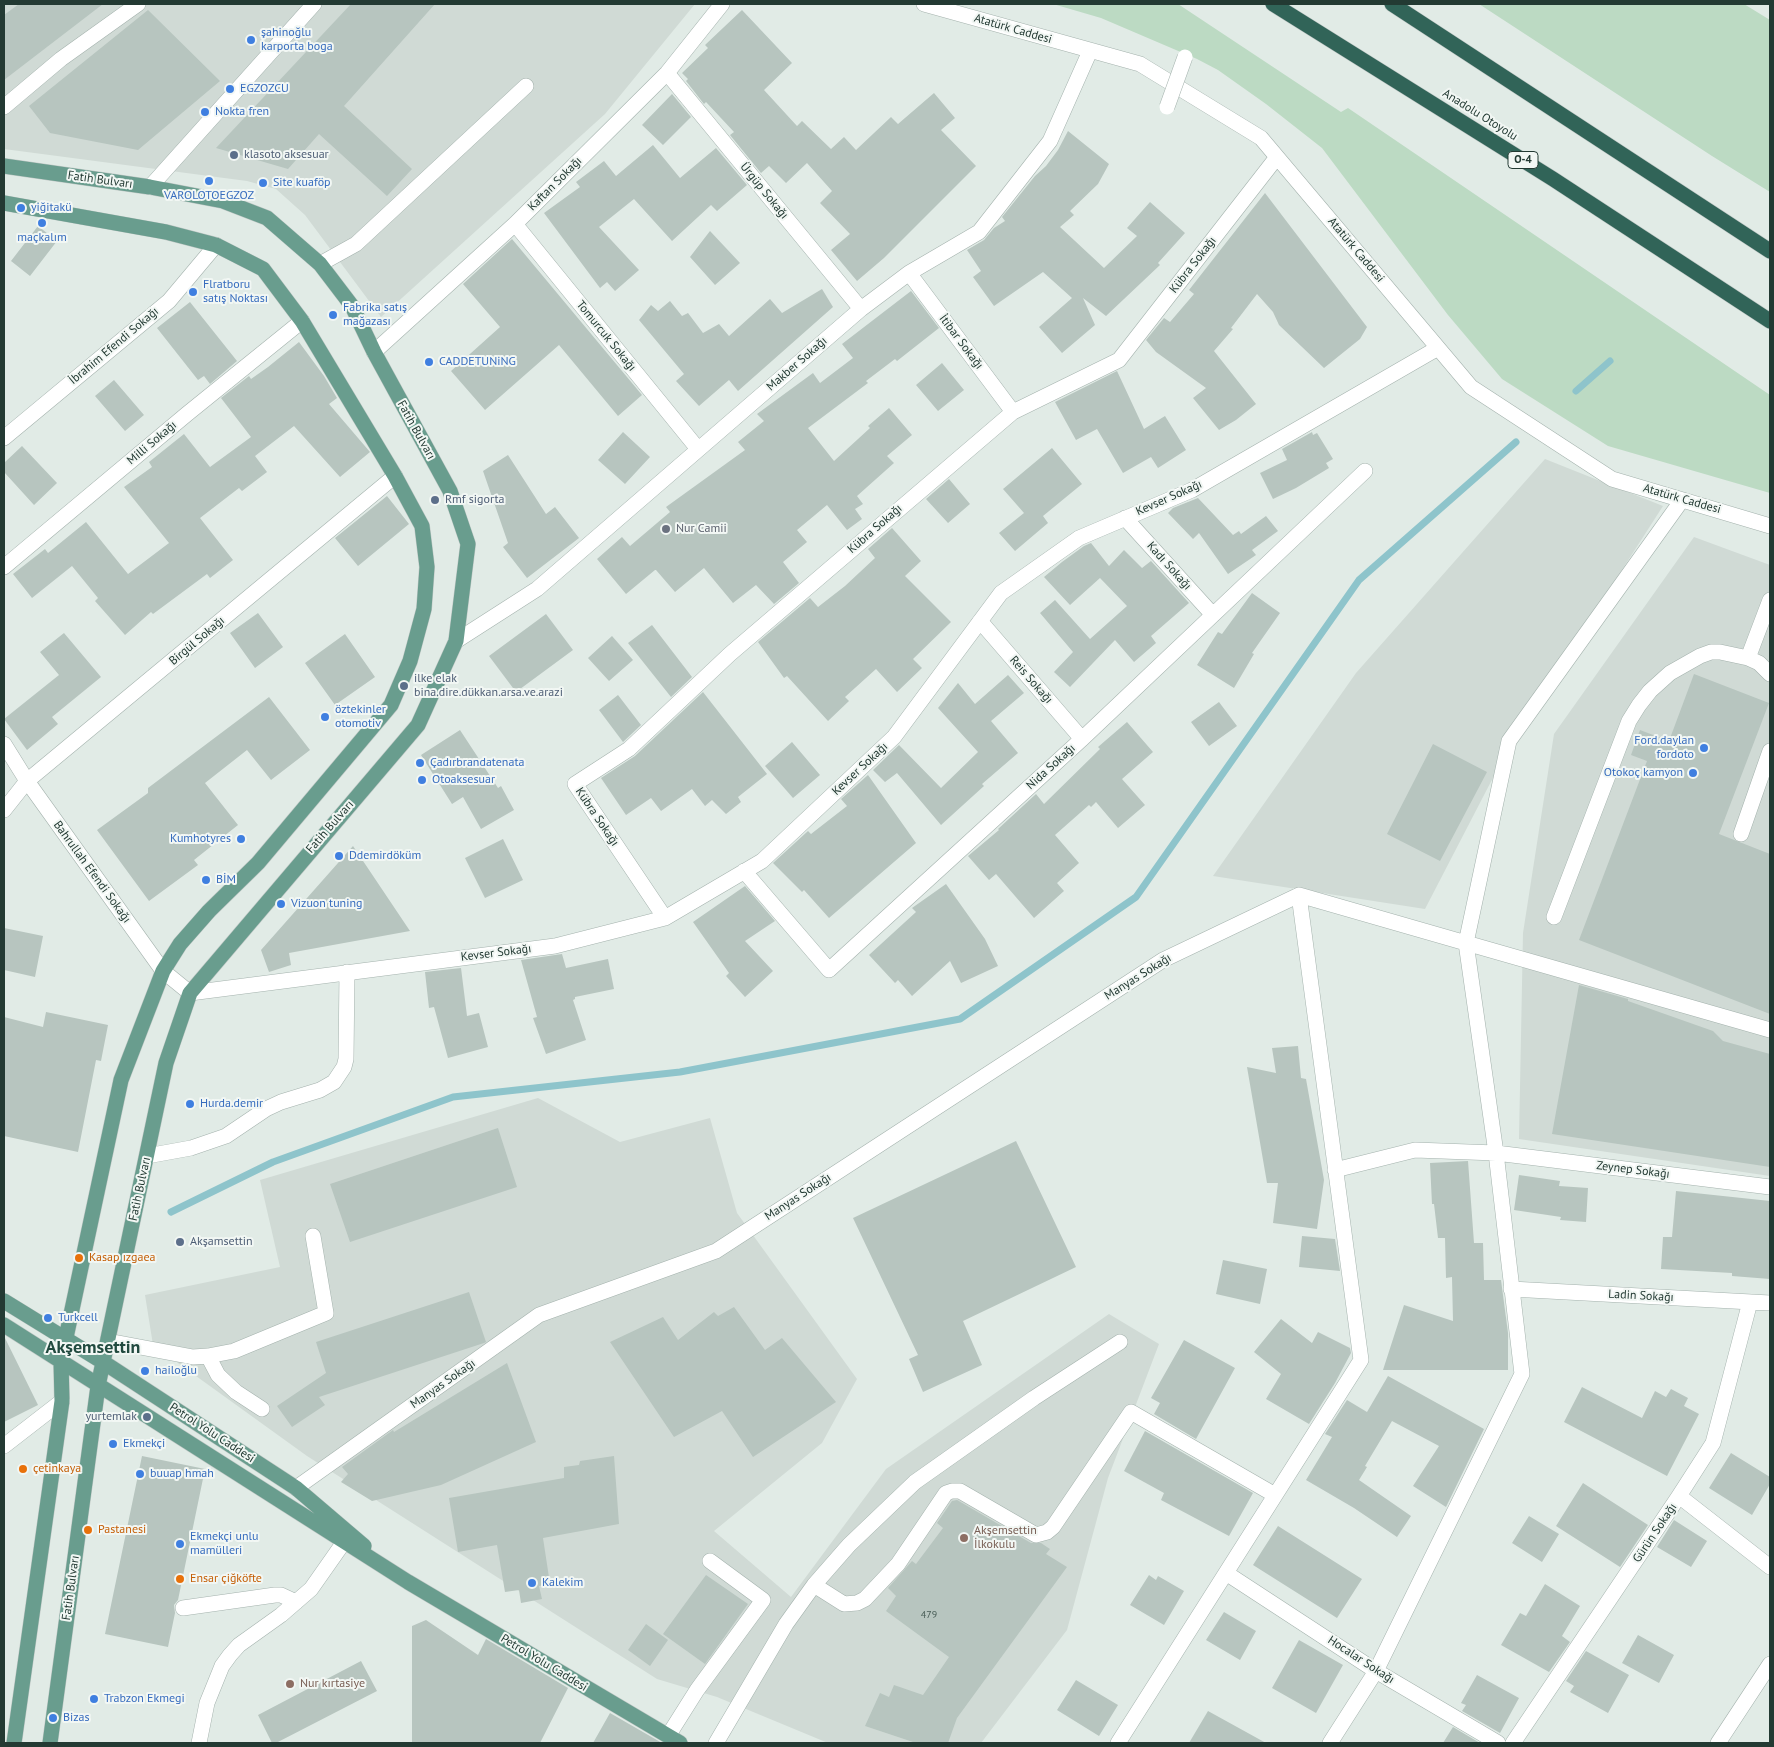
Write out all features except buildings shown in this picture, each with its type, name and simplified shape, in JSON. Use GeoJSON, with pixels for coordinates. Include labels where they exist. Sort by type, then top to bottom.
{"type":"FeatureCollection","features":[{"type":"Feature","properties":{"kind":"highway","name":"Anadolu Otoyolu"},"geometry":{"type":"LineString","coordinates":[[1273,4],[1553,179],[1768,320]]}},
{"type":"Feature","properties":{"kind":"highway"},"geometry":{"type":"LineString","coordinates":[[1392,4],[1770,251]]}},
{"type":"Feature","properties":{"kind":"main road","name":"Fatih Bulvarı"},"geometry":{"type":"LineString","coordinates":[[4,166],[223,201],[267,218],[320,264],[352,306],[374,352],[450,491],[468,544],[456,641],[418,725],[190,993],[166,1063],[98,1386],[50,1743]]}},
{"type":"Feature","properties":{"kind":"main road"},"geometry":{"type":"LineString","coordinates":[[4,203],[166,232],[216,245],[263,269],[302,321],[395,476],[422,526],[427,566],[424,609],[410,661],[391,705],[258,863],[209,911],[180,944],[163,970],[121,1080],[62,1361],[62,1401],[14,1743]]}},
{"type":"Feature","properties":{"kind":"main road","name":"Petrol Yolu Caddesi"},"geometry":{"type":"LineString","coordinates":[[4,1302],[103,1362],[296,1488],[408,1582]]}},
{"type":"Feature","properties":{"kind":"main road","name":"Petrol Yolu Caddesi"},"geometry":{"type":"LineString","coordinates":[[4,1325],[408,1582],[674,1740]]}},
{"type":"Feature","properties":{"kind":"street"},"geometry":{"type":"LineString","coordinates":[[4,107],[61,59],[138,4]]}},
{"type":"Feature","properties":{"kind":"street"},"geometry":{"type":"LineString","coordinates":[[150,188],[314,4]]}},
{"type":"Feature","properties":{"kind":"street","name":"Kaftan Sokağı"},"geometry":{"type":"LineString","coordinates":[[374,352],[515,224],[667,73],[722,4]]}},
{"type":"Feature","properties":{"kind":"street","name":"Atatürk Caddesi"},"geometry":{"type":"LineString","coordinates":[[924,4],[1140,64],[1261,138],[1471,388],[1612,479],[1770,526]]}},
{"type":"Feature","properties":{"kind":"street","name":"Makber Sokağı"},"geometry":{"type":"LineString","coordinates":[[456,641],[537,589],[861,309],[909,272],[979,232],[1050,141],[1090,51]]}},
{"type":"Feature","properties":{"kind":"street"},"geometry":{"type":"LineString","coordinates":[[1166,107],[1184,57]]}},
{"type":"Feature","properties":{"kind":"street","name":"Ürgüp Sokağı"},"geometry":{"type":"LineString","coordinates":[[667,73],[861,309]]}},
{"type":"Feature","properties":{"kind":"street"},"geometry":{"type":"LineString","coordinates":[[320,264],[356,244],[526,86]]}},
{"type":"Feature","properties":{"kind":"street","name":"Kübra Sokağı"},"geometry":{"type":"LineString","coordinates":[[665,918],[575,784],[629,749],[730,654],[1013,412],[1119,360],[1278,158]]}},
{"type":"Feature","properties":{"kind":"street","name":"Tomurcuk Sokağı"},"geometry":{"type":"LineString","coordinates":[[515,224],[698,449]]}},
{"type":"Feature","properties":{"kind":"street","name":"İbrahim Efendi Sokağı"},"geometry":{"type":"LineString","coordinates":[[4,438],[169,301],[216,245]]}},
{"type":"Feature","properties":{"kind":"street","name":"İtibar Sokağı"},"geometry":{"type":"LineString","coordinates":[[909,272],[1013,412]]}},
{"type":"Feature","properties":{"kind":"street","name":"Milli Sokağı"},"geometry":{"type":"LineString","coordinates":[[4,567],[302,321]]}},
{"type":"Feature","properties":{"kind":"street","name":"Kevser Sokağı"},"geometry":{"type":"LineString","coordinates":[[190,993],[555,946],[665,918],[762,861],[894,736],[1001,593],[1009,587],[1080,538],[1192,490],[1438,348]]}},
{"type":"Feature","properties":{"kind":"street","name":"Nida Sokağı"},"geometry":{"type":"LineString","coordinates":[[744,871],[829,970],[1082,739],[1365,471]]}},
{"type":"Feature","properties":{"kind":"street","name":"Birgül Sokağı"},"geometry":{"type":"LineString","coordinates":[[4,810],[27,781],[395,476]]}},
{"type":"Feature","properties":{"kind":"street"},"geometry":{"type":"LineString","coordinates":[[1330,1743],[1376,1671],[1522,1374],[1496,1153],[1466,943],[1509,741],[1682,500]]}},
{"type":"Feature","properties":{"kind":"street","name":"Kadı Sokağı"},"geometry":{"type":"LineString","coordinates":[[1125,518],[1213,615]]}},
{"type":"Feature","properties":{"kind":"street"},"geometry":{"type":"LineString","coordinates":[[1748,658],[1770,600]]}},
{"type":"Feature","properties":{"kind":"street","name":"Reis Sokağı"},"geometry":{"type":"LineString","coordinates":[[980,621],[1082,739]]}},
{"type":"Feature","properties":{"kind":"street"},"geometry":{"type":"LineString","coordinates":[[1554,917],[1629,721],[1638,705],[1650,691],[1670,673],[1700,656],[1720,652],[1748,658],[1760,663],[1770,674]]}},
{"type":"Feature","properties":{"kind":"street","name":"Bahrullah Efendi Sokağı"},"geometry":{"type":"LineString","coordinates":[[4,744],[27,781],[163,970],[190,993]]}},
{"type":"Feature","properties":{"kind":"street"},"geometry":{"type":"LineString","coordinates":[[1741,834],[1770,751]]}},
{"type":"Feature","properties":{"kind":"street"},"geometry":{"type":"LineString","coordinates":[[1118,1743],[1361,1360],[1298,895],[1770,1030]]}},
{"type":"Feature","properties":{"kind":"street","name":"Manyas Sokağı"},"geometry":{"type":"LineString","coordinates":[[296,1488],[539,1315],[716,1251],[1163,960],[1298,895]]}},
{"type":"Feature","properties":{"kind":"street"},"geometry":{"type":"LineString","coordinates":[[147,1156],[191,1148],[217,1139],[240,1128],[266,1109],[281,1102],[320,1090],[334,1082],[344,1068],[346,1059],[346,972]]}},
{"type":"Feature","properties":{"kind":"street","name":"Zeynep Sokağı"},"geometry":{"type":"LineString","coordinates":[[1335,1170],[1415,1150],[1496,1153],[1770,1187]]}},
{"type":"Feature","properties":{"kind":"street"},"geometry":{"type":"LineString","coordinates":[[108,1340],[192,1356],[208,1356],[234,1351],[326,1313],[313,1236]]}},
{"type":"Feature","properties":{"kind":"street","name":"Ladin Sokağı"},"geometry":{"type":"LineString","coordinates":[[1511,1289],[1770,1303]]}},
{"type":"Feature","properties":{"kind":"street","name":"Gürün Sokağı"},"geometry":{"type":"LineString","coordinates":[[1513,1743],[1713,1443],[1750,1302]]}},
{"type":"Feature","properties":{"kind":"street"},"geometry":{"type":"LineString","coordinates":[[716,1743],[781,1632],[814,1586],[848,1545],[915,1482],[1034,1398],[1120,1342]]}},
{"type":"Feature","properties":{"kind":"street"},"geometry":{"type":"LineString","coordinates":[[208,1356],[218,1375],[236,1392],[262,1409]]}},
{"type":"Feature","properties":{"kind":"street"},"geometry":{"type":"LineString","coordinates":[[4,1446],[62,1401]]}},
{"type":"Feature","properties":{"kind":"street"},"geometry":{"type":"LineString","coordinates":[[814,1586],[844,1604],[857,1603],[865,1599],[898,1564],[946,1493],[952,1490],[960,1491],[1036,1535],[1047,1532],[1058,1520],[1131,1412],[1275,1495]]}},
{"type":"Feature","properties":{"kind":"street"},"geometry":{"type":"LineString","coordinates":[[1679,1496],[1770,1567]]}},
{"type":"Feature","properties":{"kind":"street"},"geometry":{"type":"LineString","coordinates":[[199,1743],[207,1703],[222,1666],[239,1645],[296,1602],[310,1589],[344,1542]]}},
{"type":"Feature","properties":{"kind":"street"},"geometry":{"type":"LineString","coordinates":[[674,1740],[696,1690],[763,1600],[710,1561]]}},
{"type":"Feature","properties":{"kind":"street","name":"Hocalar Sokağı"},"geometry":{"type":"LineString","coordinates":[[1226,1572],[1376,1671],[1498,1743]]}},
{"type":"Feature","properties":{"kind":"street"},"geometry":{"type":"LineString","coordinates":[[183,1608],[275,1595],[281,1595],[296,1602]]}},
{"type":"Feature","properties":{"kind":"street"},"geometry":{"type":"LineString","coordinates":[[1718,1743],[1770,1664]]}},
{"type":"Feature","properties":{"kind":"shaded area"},"geometry":{"type":"Polygon","coordinates":[[[4,4],[695,4],[605,114],[381,317],[305,215],[276,189],[247,181],[4,149],[4,4]]]}},
{"type":"Feature","properties":{"kind":"shaded area"},"geometry":{"type":"Polygon","coordinates":[[[1545,459],[1663,506],[1512,741],[1425,909],[1213,876],[1356,673],[1545,459]]]}},
{"type":"Feature","properties":{"kind":"shaded area"},"geometry":{"type":"Polygon","coordinates":[[[1694,537],[1770,565],[1770,1176],[1519,1139],[1523,933],[1554,734],[1694,537]]]}},
{"type":"Feature","properties":{"kind":"shaded area"},"geometry":{"type":"Polygon","coordinates":[[[538,1098],[620,1142],[710,1118],[737,1213],[857,1379],[822,1443],[714,1531],[791,1597],[886,1469],[1109,1314],[1159,1344],[1108,1478],[1067,1630],[981,1743],[828,1743],[717,1697],[657,1679],[307,1456],[153,1345],[145,1295],[280,1267],[260,1180],[538,1098]]]}},
{"type":"Feature","properties":{"kind":"green space"},"geometry":{"type":"Polygon","coordinates":[[[1053,4],[1178,4],[1341,112],[1348,108],[1770,395],[1770,493],[1608,446],[1502,379],[1448,315],[1322,148],[1266,104],[1218,70],[1197,59],[1101,18],[1053,4]]]}},
{"type":"Feature","properties":{"kind":"green space"},"geometry":{"type":"Polygon","coordinates":[[[1479,4],[1744,4],[1770,20],[1770,192],[1712,156],[1479,4]]]}},
{"type":"Feature","properties":{"kind":"waterway"},"geometry":{"type":"LineString","coordinates":[[1576,391],[1610,361]]}},
{"type":"Feature","properties":{"kind":"waterway"},"geometry":{"type":"LineString","coordinates":[[171,1212],[273,1162],[453,1097],[680,1072],[960,1019],[1136,897],[1359,580],[1516,442]]}},
{"type":"Feature","properties":{"kind":"place","name":"şahinoğlu karporta boga"},"geometry":{"type":"Point","coordinates":[251,40]}},
{"type":"Feature","properties":{"kind":"place","name":"EGZOZCU"},"geometry":{"type":"Point","coordinates":[230,89]}},
{"type":"Feature","properties":{"kind":"place","name":"Nokta fren"},"geometry":{"type":"Point","coordinates":[205,112]}},
{"type":"Feature","properties":{"kind":"place","name":"klasoto aksesuar"},"geometry":{"type":"Point","coordinates":[234,155]}},
{"type":"Feature","properties":{"kind":"place","name":"VAROLOTOEGZOZ"},"geometry":{"type":"Point","coordinates":[209,181]}},
{"type":"Feature","properties":{"kind":"place","name":"Site kuaföp"},"geometry":{"type":"Point","coordinates":[263,183]}},
{"type":"Feature","properties":{"kind":"place","name":"yiğitakü"},"geometry":{"type":"Point","coordinates":[21,208]}},
{"type":"Feature","properties":{"kind":"place","name":"maçkalım"},"geometry":{"type":"Point","coordinates":[42,223]}},
{"type":"Feature","properties":{"kind":"place","name":"Flratboru satış Noktası"},"geometry":{"type":"Point","coordinates":[193,292]}},
{"type":"Feature","properties":{"kind":"place","name":"Fabrika satış mağazası"},"geometry":{"type":"Point","coordinates":[333,315]}},
{"type":"Feature","properties":{"kind":"place","name":"CADDETUNiNG"},"geometry":{"type":"Point","coordinates":[429,362]}},
{"type":"Feature","properties":{"kind":"place","name":"Rmf sigorta"},"geometry":{"type":"Point","coordinates":[435,500]}},
{"type":"Feature","properties":{"kind":"place","name":"Nur Camii"},"geometry":{"type":"Point","coordinates":[666,529]}},
{"type":"Feature","properties":{"kind":"place","name":"ilke elak bina.dire.dükkan.arsa.ve.arazi"},"geometry":{"type":"Point","coordinates":[404,686]}},
{"type":"Feature","properties":{"kind":"place","name":"öztekinler otomotiv"},"geometry":{"type":"Point","coordinates":[325,717]}},
{"type":"Feature","properties":{"kind":"place","name":"Ford.daylan fordoto"},"geometry":{"type":"Point","coordinates":[1704,748]}},
{"type":"Feature","properties":{"kind":"place","name":"Çadırbrandatenata"},"geometry":{"type":"Point","coordinates":[420,763]}},
{"type":"Feature","properties":{"kind":"place","name":"Otokoç kamyon"},"geometry":{"type":"Point","coordinates":[1693,773]}},
{"type":"Feature","properties":{"kind":"place","name":"Otoaksesuar"},"geometry":{"type":"Point","coordinates":[422,780]}},
{"type":"Feature","properties":{"kind":"place","name":"Kumhotyres"},"geometry":{"type":"Point","coordinates":[241,839]}},
{"type":"Feature","properties":{"kind":"place","name":"Ddemirdöküm"},"geometry":{"type":"Point","coordinates":[339,856]}},
{"type":"Feature","properties":{"kind":"place","name":"BİM"},"geometry":{"type":"Point","coordinates":[206,880]}},
{"type":"Feature","properties":{"kind":"place","name":"Vizuon tuning"},"geometry":{"type":"Point","coordinates":[281,904]}},
{"type":"Feature","properties":{"kind":"place","name":"Hurda.demir"},"geometry":{"type":"Point","coordinates":[190,1104]}},
{"type":"Feature","properties":{"kind":"place","name":"Akşamsettin"},"geometry":{"type":"Point","coordinates":[180,1242]}},
{"type":"Feature","properties":{"kind":"place","name":"Kasap ızgaea"},"geometry":{"type":"Point","coordinates":[79,1258]}},
{"type":"Feature","properties":{"kind":"place","name":"Turkcell"},"geometry":{"type":"Point","coordinates":[48,1318]}},
{"type":"Feature","properties":{"kind":"place","name":"hailoğlu"},"geometry":{"type":"Point","coordinates":[145,1371]}},
{"type":"Feature","properties":{"kind":"place","name":"yurtemlak"},"geometry":{"type":"Point","coordinates":[147,1417]}},
{"type":"Feature","properties":{"kind":"place","name":"Ekmekçi"},"geometry":{"type":"Point","coordinates":[113,1444]}},
{"type":"Feature","properties":{"kind":"place","name":"çetinkaya"},"geometry":{"type":"Point","coordinates":[23,1469]}},
{"type":"Feature","properties":{"kind":"place","name":"buuap hmah"},"geometry":{"type":"Point","coordinates":[140,1474]}},
{"type":"Feature","properties":{"kind":"place","name":"Pastanesi"},"geometry":{"type":"Point","coordinates":[88,1530]}},
{"type":"Feature","properties":{"kind":"place","name":"Akşemsettin İlkokulu"},"geometry":{"type":"Point","coordinates":[964,1538]}},
{"type":"Feature","properties":{"kind":"place","name":"Ekmekçi unlu mamülleri"},"geometry":{"type":"Point","coordinates":[180,1544]}},
{"type":"Feature","properties":{"kind":"place","name":"Ensar çiğköfte"},"geometry":{"type":"Point","coordinates":[180,1579]}},
{"type":"Feature","properties":{"kind":"place","name":"Kalekim"},"geometry":{"type":"Point","coordinates":[532,1583]}},
{"type":"Feature","properties":{"kind":"place","name":"Nur kırtasiye"},"geometry":{"type":"Point","coordinates":[290,1684]}},
{"type":"Feature","properties":{"kind":"place","name":"Trabzon Ekmegi"},"geometry":{"type":"Point","coordinates":[94,1699]}},
{"type":"Feature","properties":{"kind":"place","name":"Bizas"},"geometry":{"type":"Point","coordinates":[53,1718]}},
{"type":"Feature","properties":{"kind":"district","name":"Akşemsettin"},"geometry":{"type":"Point","coordinates":[93,1348]}}]}
